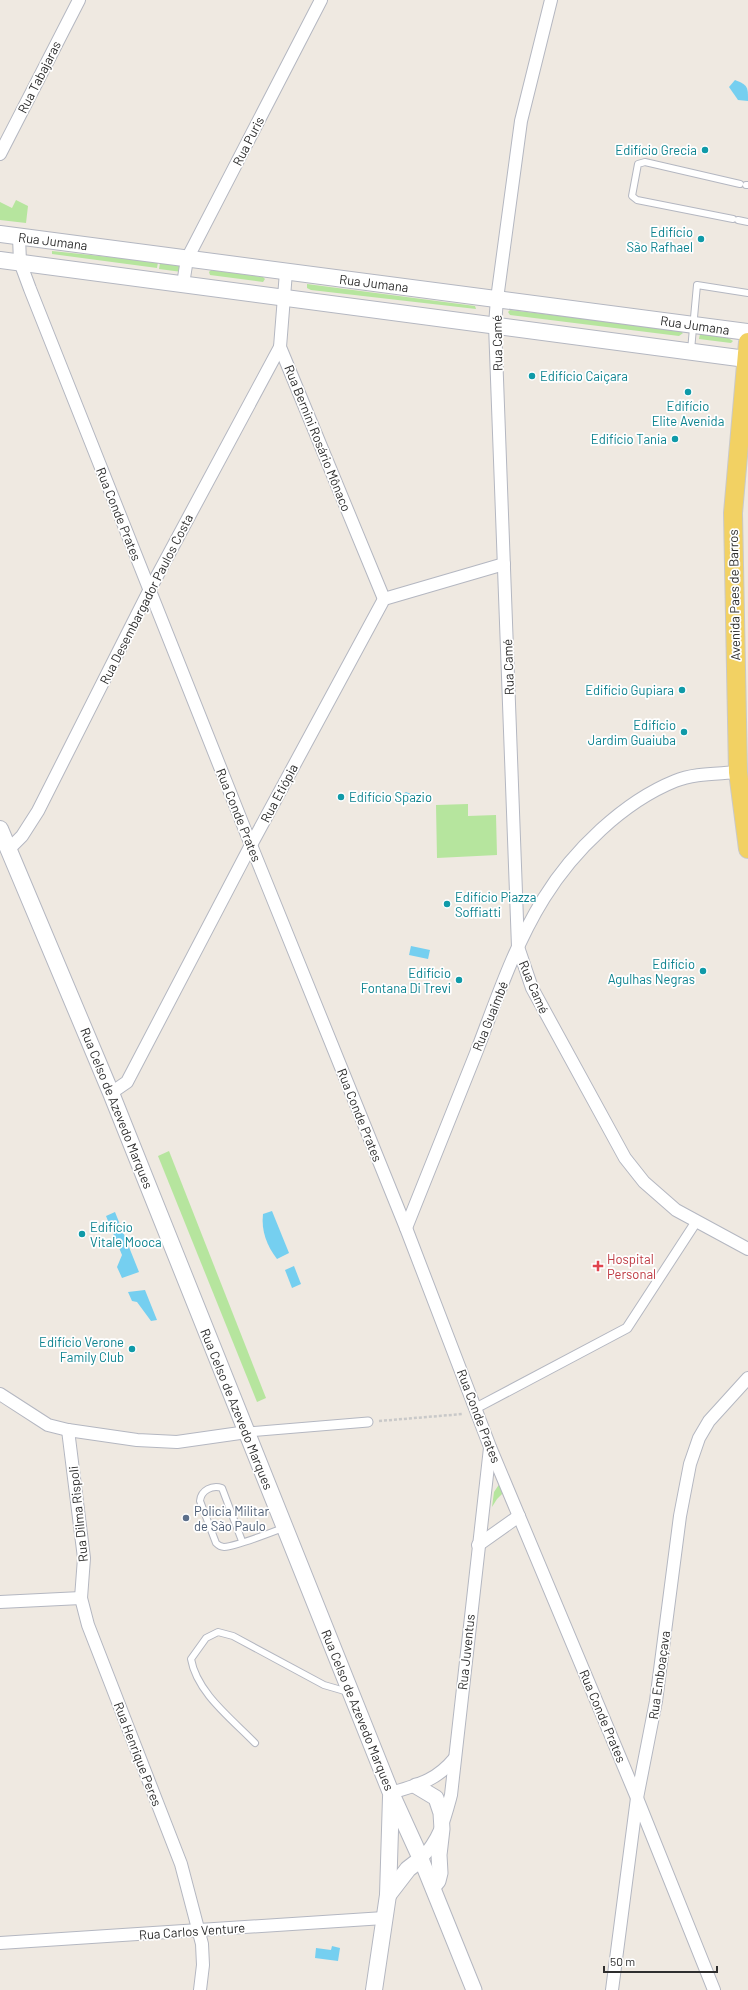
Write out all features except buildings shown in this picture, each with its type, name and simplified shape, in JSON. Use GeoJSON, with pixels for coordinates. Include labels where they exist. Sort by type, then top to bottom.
{"type":"FeatureCollection","features":[{"type":"Feature","properties":{"kind":"main road","name":"Rua Jumana"},"geometry":{"type":"LineString","coordinates":[[0,234],[748,332]]}},
{"type":"Feature","properties":{"kind":"main road","name":"Rua Jumana"},"geometry":{"type":"LineString","coordinates":[[0,260],[691,352],[747,351]]}},
{"type":"Feature","properties":{"kind":"main road","name":"Avenida Paes de Barros"},"geometry":{"type":"LineString","coordinates":[[747,351],[733,513],[742,783],[748,848]]}},
{"type":"Feature","properties":{"kind":"main road","name":"Rua Celso de Azevedo Marques"},"geometry":{"type":"LineString","coordinates":[[0,829],[111,1092],[391,1794],[421,1859]]}},
{"type":"Feature","properties":{"kind":"main road","name":"Rua Juventus"},"geometry":{"type":"LineString","coordinates":[[374,1990],[388,1895],[391,1794]]}},
{"type":"Feature","properties":{"kind":"main road","name":"Rua Juventus"},"geometry":{"type":"LineString","coordinates":[[388,1895],[408,1869],[421,1859]]}},
{"type":"Feature","properties":{"kind":"street","name":"Rua Tabajaras"},"geometry":{"type":"LineString","coordinates":[[0,154],[79,0]]}},
{"type":"Feature","properties":{"kind":"street","name":"Rua Puris"},"geometry":{"type":"LineString","coordinates":[[183,284],[187,259],[321,0]]}},
{"type":"Feature","properties":{"kind":"street","name":"Rua Camé"},"geometry":{"type":"LineString","coordinates":[[551,0],[521,121],[496,299],[495,326],[518,947],[532,988],[625,1158],[644,1182],[665,1202],[696,1222],[748,1249]]}},
{"type":"Feature","properties":{"kind":"street","name":"Rua Conde Prates"},"geometry":{"type":"LineString","coordinates":[[19,237],[20,262],[149,591],[406,1228],[490,1447],[637,1798],[714,1990]]}},
{"type":"Feature","properties":{"kind":"street","name":"Rua Bernini Rosário Mônaco"},"geometry":{"type":"LineString","coordinates":[[286,272],[280,347],[384,599]]}},
{"type":"Feature","properties":{"kind":"street","name":"Rua Desembargador Paulos Costa"},"geometry":{"type":"LineString","coordinates":[[9,850],[22,836],[38,811],[149,591],[280,347]]}},
{"type":"Feature","properties":{"kind":"street"},"geometry":{"type":"LineString","coordinates":[[384,599],[504,564]]}},
{"type":"Feature","properties":{"kind":"street","name":"Rua Etiópia"},"geometry":{"type":"LineString","coordinates":[[111,1092],[127,1082],[251,845],[384,599]]}},
{"type":"Feature","properties":{"kind":"street","name":"Rua Guaimbé"},"geometry":{"type":"LineString","coordinates":[[406,1228],[518,947],[544,898],[559,876],[602,828],[651,792],[677,780],[742,783]]}},
{"type":"Feature","properties":{"kind":"street"},"geometry":{"type":"LineString","coordinates":[[476,1408],[627,1328],[696,1222]]}},
{"type":"Feature","properties":{"kind":"street","name":"Rua Emboaçava"},"geometry":{"type":"LineString","coordinates":[[612,1990],[637,1798],[654,1708],[680,1516],[690,1464],[699,1438],[709,1421],[748,1378]]}},
{"type":"Feature","properties":{"kind":"street"},"geometry":{"type":"LineString","coordinates":[[0,1394],[48,1425],[68,1430],[137,1440],[177,1442],[247,1432],[368,1422]]}},
{"type":"Feature","properties":{"kind":"street","name":"Rua Dilma Rispoli"},"geometry":{"type":"LineString","coordinates":[[68,1430],[84,1558],[81,1598]]}},
{"type":"Feature","properties":{"kind":"street","name":"Rua Juventus"},"geometry":{"type":"LineString","coordinates":[[421,1859],[442,1829],[451,1795],[490,1447]]}},
{"type":"Feature","properties":{"kind":"street"},"geometry":{"type":"LineString","coordinates":[[478,1545],[519,1516]]}},
{"type":"Feature","properties":{"kind":"street"},"geometry":{"type":"LineString","coordinates":[[0,1602],[81,1598]]}},
{"type":"Feature","properties":{"kind":"street","name":"Rua Henrique Peres"},"geometry":{"type":"LineString","coordinates":[[81,1598],[94,1642],[181,1864],[200,1931],[203,1964],[200,1990]]}},
{"type":"Feature","properties":{"kind":"street"},"geometry":{"type":"LineString","coordinates":[[391,1794],[430,1781],[444,1771],[454,1759]]}},
{"type":"Feature","properties":{"kind":"street"},"geometry":{"type":"LineString","coordinates":[[416,1786],[436,1798],[441,1813],[442,1829],[439,1855],[440,1873],[438,1881],[433,1887]]}},
{"type":"Feature","properties":{"kind":"street","name":"Rua Celso de Azevedo Marques"},"geometry":{"type":"LineString","coordinates":[[421,1859],[474,1990]]}},
{"type":"Feature","properties":{"kind":"street","name":"Rua Carlos Venture"},"geometry":{"type":"LineString","coordinates":[[0,1943],[384,1918]]}},
{"type":"Feature","properties":{"kind":"lane"},"geometry":{"type":"LineString","coordinates":[[745,185],[645,162],[638,164],[632,196],[637,200],[748,222]]}},
{"type":"Feature","properties":{"kind":"lane"},"geometry":{"type":"LineString","coordinates":[[691,352],[697,285],[748,293]]}},
{"type":"Feature","properties":{"kind":"lane"},"geometry":{"type":"LineString","coordinates":[[242,1542],[222,1488],[216,1486],[204,1490],[200,1494],[200,1501],[216,1543],[220,1546],[225,1547],[242,1542],[285,1528]]}},
{"type":"Feature","properties":{"kind":"lane"},"geometry":{"type":"LineString","coordinates":[[255,1743],[202,1688],[193,1671],[191,1659],[206,1638],[218,1632],[233,1636],[324,1685],[351,1692]]}},
{"type":"Feature","properties":{"kind":"path"},"geometry":{"type":"LineString","coordinates":[[368,1422],[463,1414],[476,1408]]}},
{"type":"Feature","properties":{"kind":"green space"},"geometry":{"type":"Polygon","coordinates":[[[16,200],[28,206],[26,223],[0,220],[0,202],[12,208],[16,200]]]}},
{"type":"Feature","properties":{"kind":"green space"},"geometry":{"type":"Polygon","coordinates":[[[52,251],[158,262],[157,268],[52,254],[52,251]]]}},
{"type":"Feature","properties":{"kind":"green space"},"geometry":{"type":"Polygon","coordinates":[[[160,263],[182,266],[182,272],[159,269],[160,263]]]}},
{"type":"Feature","properties":{"kind":"green space"},"geometry":{"type":"Polygon","coordinates":[[[211,270],[263,277],[265,279],[263,282],[210,275],[209,272],[211,270]]]}},
{"type":"Feature","properties":{"kind":"green space"},"geometry":{"type":"Polygon","coordinates":[[[307,284],[475,306],[476,309],[311,290],[307,288],[307,284]]]}},
{"type":"Feature","properties":{"kind":"green space"},"geometry":{"type":"Polygon","coordinates":[[[510,310],[679,330],[683,333],[679,336],[510,315],[508,312],[510,310]]]}},
{"type":"Feature","properties":{"kind":"green space"},"geometry":{"type":"Polygon","coordinates":[[[700,334],[728,338],[733,341],[731,343],[699,339],[700,334]]]}},
{"type":"Feature","properties":{"kind":"green space"},"geometry":{"type":"Polygon","coordinates":[[[468,804],[468,816],[496,815],[497,855],[437,858],[436,805],[468,804]]]}},
{"type":"Feature","properties":{"kind":"green space"},"geometry":{"type":"Polygon","coordinates":[[[169,1151],[266,1398],[257,1402],[158,1156],[169,1151]]]}},
{"type":"Feature","properties":{"kind":"green space"},"geometry":{"type":"Polygon","coordinates":[[[500,1483],[506,1490],[497,1499],[492,1507],[494,1492],[500,1483]]]}},
{"type":"Feature","properties":{"kind":"water"},"geometry":{"type":"Polygon","coordinates":[[[735,80],[745,85],[748,93],[748,101],[738,100],[729,87],[735,80]]]}},
{"type":"Feature","properties":{"kind":"water"},"geometry":{"type":"Polygon","coordinates":[[[406,792],[411,794],[418,793],[421,800],[417,802],[404,802],[401,795],[406,792]]]}},
{"type":"Feature","properties":{"kind":"water"},"geometry":{"type":"Polygon","coordinates":[[[411,946],[430,950],[428,959],[409,955],[411,946]]]}},
{"type":"Feature","properties":{"kind":"water"},"geometry":{"type":"Polygon","coordinates":[[[272,1211],[289,1253],[277,1259],[270,1249],[263,1226],[263,1214],[272,1211]]]}},
{"type":"Feature","properties":{"kind":"water"},"geometry":{"type":"Polygon","coordinates":[[[115,1212],[139,1272],[122,1278],[117,1267],[122,1255],[106,1216],[115,1212]]]}},
{"type":"Feature","properties":{"kind":"water"},"geometry":{"type":"Polygon","coordinates":[[[294,1266],[301,1284],[292,1288],[285,1270],[294,1266]]]}},
{"type":"Feature","properties":{"kind":"water"},"geometry":{"type":"Polygon","coordinates":[[[145,1290],[157,1320],[151,1321],[137,1302],[132,1301],[128,1292],[145,1290]]]}},
{"type":"Feature","properties":{"kind":"water"},"geometry":{"type":"Polygon","coordinates":[[[332,1946],[340,1948],[338,1961],[315,1958],[316,1948],[331,1950],[332,1946]]]}},
{"type":"Feature","properties":{"kind":"place","name":"Edifício Grecia"},"geometry":{"type":"Point","coordinates":[705,150]}},
{"type":"Feature","properties":{"kind":"place","name":"Edifício São Rafhael"},"geometry":{"type":"Point","coordinates":[701,239]}},
{"type":"Feature","properties":{"kind":"place","name":"Edifício Caiçara"},"geometry":{"type":"Point","coordinates":[532,376]}},
{"type":"Feature","properties":{"kind":"place","name":"Edifício Elite Avenida"},"geometry":{"type":"Point","coordinates":[688,392]}},
{"type":"Feature","properties":{"kind":"place","name":"Edifício Tania"},"geometry":{"type":"Point","coordinates":[675,439]}},
{"type":"Feature","properties":{"kind":"place","name":"Edifício Gupiara"},"geometry":{"type":"Point","coordinates":[682,690]}},
{"type":"Feature","properties":{"kind":"place","name":"Edifício Jardim Guaiuba"},"geometry":{"type":"Point","coordinates":[684,732]}},
{"type":"Feature","properties":{"kind":"place","name":"Edifício Spazio"},"geometry":{"type":"Point","coordinates":[341,797]}},
{"type":"Feature","properties":{"kind":"place","name":"Edifício Piazza Soffiatti"},"geometry":{"type":"Point","coordinates":[447,904]}},
{"type":"Feature","properties":{"kind":"place","name":"Edifício Agulhas Negras"},"geometry":{"type":"Point","coordinates":[703,971]}},
{"type":"Feature","properties":{"kind":"place","name":"Edifício Fontana Di Trevi"},"geometry":{"type":"Point","coordinates":[459,980]}},
{"type":"Feature","properties":{"kind":"place","name":"Edifício Vitale Mooca"},"geometry":{"type":"Point","coordinates":[82,1234]}},
{"type":"Feature","properties":{"kind":"place","name":"Hospital Personal"},"geometry":{"type":"Point","coordinates":[598,1266]}},
{"type":"Feature","properties":{"kind":"place","name":"Edifício Verone Family Club"},"geometry":{"type":"Point","coordinates":[132,1349]}},
{"type":"Feature","properties":{"kind":"place","name":"Policia Militar de São Paulo"},"geometry":{"type":"Point","coordinates":[186,1518]}}]}
